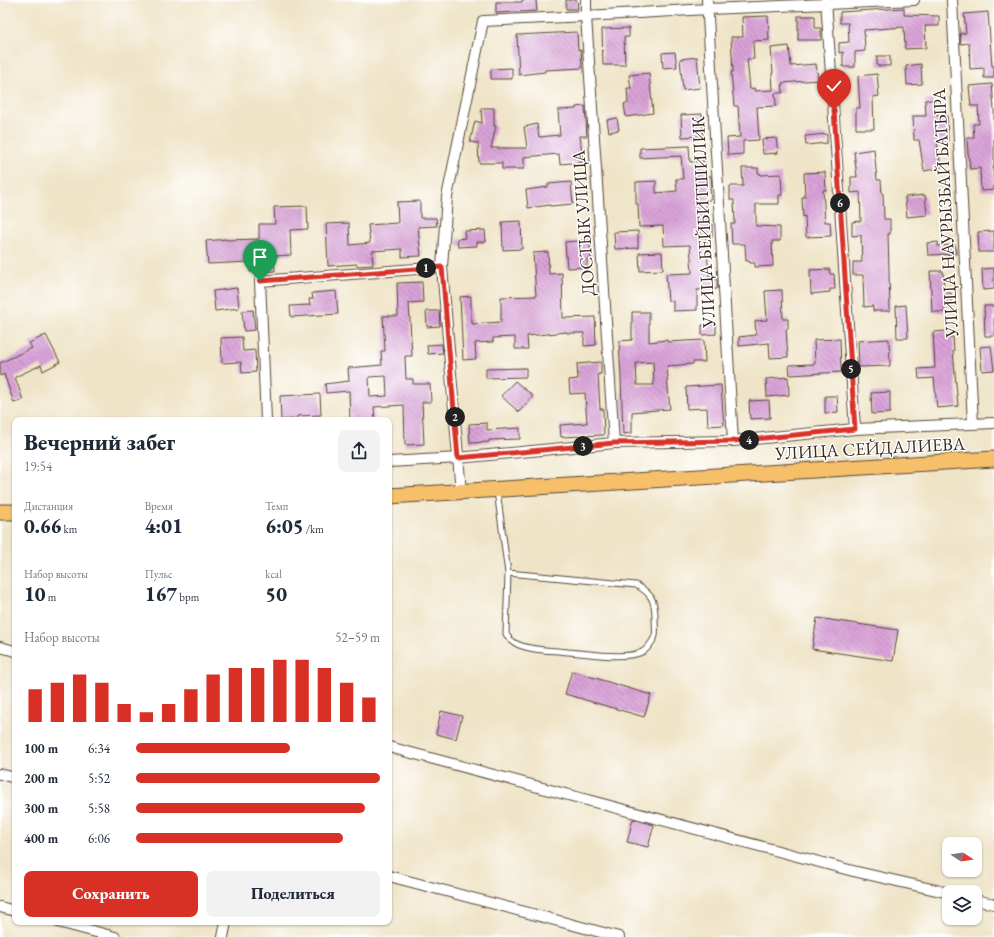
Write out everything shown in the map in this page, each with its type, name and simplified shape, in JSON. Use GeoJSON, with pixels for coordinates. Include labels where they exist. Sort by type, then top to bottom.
{"type":"FeatureCollection","features":[{"type":"Feature","properties":{"kind":"main road","name":"УЛИЦА СЕЙДАЛИЕВА"},"geometry":{"type":"LineString","coordinates":[[392,496],[994,460]]}},
{"type":"Feature","properties":{"kind":"main road"},"geometry":{"type":"LineString","coordinates":[[0,512],[12,512]]}},
{"type":"Feature","properties":{"kind":"street","name":"ДОСТЫК УЛИЦА"},"geometry":{"type":"LineString","coordinates":[[586,0],[614,443]]}},
{"type":"Feature","properties":{"kind":"street"},"geometry":{"type":"LineString","coordinates":[[461,492],[442,267],[447,197],[483,21],[586,16],[708,4],[914,0]]}},
{"type":"Feature","properties":{"kind":"street","name":"УЛИЦА НАУРЫЗБАЙ БАТЫРА"},"geometry":{"type":"LineString","coordinates":[[952,0],[973,424]]}},
{"type":"Feature","properties":{"kind":"street"},"geometry":{"type":"LineString","coordinates":[[826,2],[855,429]]}},
{"type":"Feature","properties":{"kind":"street","name":"УЛИЦА БЕЙБИТШИЛИК"},"geometry":{"type":"LineString","coordinates":[[708,4],[733,441]]}},
{"type":"Feature","properties":{"kind":"street"},"geometry":{"type":"LineString","coordinates":[[266,417],[260,281],[442,267]]}},
{"type":"Feature","properties":{"kind":"street"},"geometry":{"type":"LineString","coordinates":[[392,462],[458,458],[614,443],[733,441],[855,429],[994,423]]}},
{"type":"Feature","properties":{"kind":"street"},"geometry":{"type":"LineString","coordinates":[[0,647],[12,650]]}},
{"type":"Feature","properties":{"kind":"street"},"geometry":{"type":"LineString","coordinates":[[392,747],[853,871],[942,891]]}},
{"type":"Feature","properties":{"kind":"street"},"geometry":{"type":"LineString","coordinates":[[0,774],[12,777]]}},
{"type":"Feature","properties":{"kind":"street"},"geometry":{"type":"LineString","coordinates":[[392,877],[619,937]]}},
{"type":"Feature","properties":{"kind":"street"},"geometry":{"type":"LineString","coordinates":[[982,901],[994,904]]}},
{"type":"Feature","properties":{"kind":"street"},"geometry":{"type":"LineString","coordinates":[[0,907],[12,910]]}},
{"type":"Feature","properties":{"kind":"street"},"geometry":{"type":"LineString","coordinates":[[69,925],[113,937]]}},
{"type":"Feature","properties":{"kind":"street"},"geometry":{"type":"LineString","coordinates":[[223,937],[225,925]]}},
{"type":"Feature","properties":{"kind":"lane"},"geometry":{"type":"LineString","coordinates":[[497,490],[508,573],[506,634],[510,640],[517,644],[535,649],[629,656],[643,652],[649,646],[655,635],[655,607],[651,597],[636,585],[508,573]]}},
{"type":"Feature","properties":{"kind":"building"},"geometry":{"type":"Polygon","coordinates":[[[522,0],[536,0],[537,11],[496,13],[496,2],[522,2],[522,0]]]}},
{"type":"Feature","properties":{"kind":"building"},"geometry":{"type":"Polygon","coordinates":[[[566,0],[577,0],[578,9],[566,9],[566,0]]]}},
{"type":"Feature","properties":{"kind":"building"},"geometry":{"type":"Polygon","coordinates":[[[904,8],[904,15],[939,16],[939,26],[925,26],[926,48],[905,49],[904,27],[864,30],[865,51],[855,52],[855,67],[843,67],[843,52],[839,53],[839,43],[849,42],[848,23],[840,23],[840,12],[904,8]]]}},
{"type":"Feature","properties":{"kind":"building"},"geometry":{"type":"Polygon","coordinates":[[[988,12],[994,78],[984,78],[984,68],[970,69],[969,43],[961,44],[960,34],[966,33],[964,14],[988,12]]]}},
{"type":"Feature","properties":{"kind":"building"},"geometry":{"type":"Polygon","coordinates":[[[768,16],[769,40],[753,41],[754,59],[747,59],[750,89],[754,88],[755,91],[773,90],[771,48],[789,46],[791,66],[816,64],[818,80],[782,83],[783,93],[775,93],[776,106],[757,107],[759,140],[743,141],[743,154],[728,155],[727,138],[740,137],[738,106],[734,106],[731,72],[733,72],[731,37],[743,37],[742,17],[768,16]]]}},
{"type":"Feature","properties":{"kind":"building"},"geometry":{"type":"Polygon","coordinates":[[[798,16],[815,16],[815,28],[821,28],[821,40],[798,40],[798,16]]]}},
{"type":"Feature","properties":{"kind":"building"},"geometry":{"type":"Polygon","coordinates":[[[629,28],[629,37],[624,37],[625,65],[603,65],[602,29],[629,28]]]}},
{"type":"Feature","properties":{"kind":"building"},"geometry":{"type":"Polygon","coordinates":[[[577,32],[578,50],[581,50],[582,68],[545,70],[545,72],[519,75],[517,35],[577,32]]]}},
{"type":"Feature","properties":{"kind":"building"},"geometry":{"type":"Polygon","coordinates":[[[675,52],[677,67],[663,68],[662,53],[675,52]]]}},
{"type":"Feature","properties":{"kind":"building"},"geometry":{"type":"Polygon","coordinates":[[[877,56],[890,56],[890,66],[877,66],[877,56]]]}},
{"type":"Feature","properties":{"kind":"building"},"geometry":{"type":"Polygon","coordinates":[[[697,57],[700,88],[683,90],[680,59],[697,57]]]}},
{"type":"Feature","properties":{"kind":"building"},"geometry":{"type":"Polygon","coordinates":[[[921,64],[922,84],[907,85],[906,66],[921,64]]]}},
{"type":"Feature","properties":{"kind":"building"},"geometry":{"type":"Polygon","coordinates":[[[512,68],[512,79],[491,79],[491,69],[512,68]]]}},
{"type":"Feature","properties":{"kind":"building"},"geometry":{"type":"Polygon","coordinates":[[[649,73],[653,113],[626,117],[624,104],[628,103],[627,88],[631,88],[629,75],[649,73]]]}},
{"type":"Feature","properties":{"kind":"building"},"geometry":{"type":"Polygon","coordinates":[[[877,74],[879,96],[873,97],[874,129],[856,129],[856,108],[860,108],[858,76],[877,74]]]}},
{"type":"Feature","properties":{"kind":"building"},"geometry":{"type":"Polygon","coordinates":[[[992,84],[994,109],[994,190],[981,191],[980,168],[970,169],[968,153],[967,138],[974,138],[973,124],[979,124],[978,106],[971,106],[969,86],[992,84]]]}},
{"type":"Feature","properties":{"kind":"building"},"geometry":{"type":"Polygon","coordinates":[[[925,100],[934,100],[935,115],[947,114],[948,141],[937,142],[941,168],[924,171],[919,140],[914,140],[913,116],[926,116],[925,100]]]}},
{"type":"Feature","properties":{"kind":"building"},"geometry":{"type":"Polygon","coordinates":[[[585,106],[587,136],[580,136],[583,162],[560,164],[559,154],[524,157],[524,169],[502,169],[502,163],[479,163],[478,143],[470,142],[475,121],[482,123],[481,108],[494,108],[494,126],[496,126],[491,148],[527,148],[524,127],[537,124],[539,137],[560,135],[558,110],[576,109],[576,107],[585,106]]]}},
{"type":"Feature","properties":{"kind":"building"},"geometry":{"type":"Polygon","coordinates":[[[702,114],[703,136],[682,137],[681,115],[702,114]]]}},
{"type":"Feature","properties":{"kind":"building"},"geometry":{"type":"Polygon","coordinates":[[[617,118],[619,130],[609,132],[607,120],[617,118]]]}},
{"type":"Feature","properties":{"kind":"building"},"geometry":{"type":"Polygon","coordinates":[[[827,134],[827,143],[806,145],[805,136],[827,134]]]}},
{"type":"Feature","properties":{"kind":"building"},"geometry":{"type":"Polygon","coordinates":[[[776,138],[778,153],[763,154],[762,139],[776,138]]]}},
{"type":"Feature","properties":{"kind":"building"},"geometry":{"type":"Polygon","coordinates":[[[689,146],[690,162],[705,161],[706,176],[711,176],[711,200],[706,200],[708,224],[712,224],[712,236],[706,236],[709,276],[717,276],[717,289],[697,290],[697,310],[673,311],[673,301],[668,301],[666,274],[692,273],[690,245],[664,246],[663,226],[639,227],[638,204],[636,204],[636,182],[656,181],[656,193],[677,191],[676,179],[683,179],[681,156],[640,158],[640,148],[689,146]]]}},
{"type":"Feature","properties":{"kind":"building"},"geometry":{"type":"Polygon","coordinates":[[[874,149],[877,180],[881,180],[883,194],[884,219],[890,219],[890,234],[888,234],[890,311],[873,311],[873,306],[864,307],[863,275],[853,275],[853,262],[862,262],[861,235],[852,236],[852,222],[861,221],[860,192],[851,193],[851,177],[857,177],[854,152],[874,149]]]}},
{"type":"Feature","properties":{"kind":"building"},"geometry":{"type":"Polygon","coordinates":[[[742,168],[758,168],[758,173],[760,173],[760,175],[781,174],[782,195],[779,195],[779,204],[756,204],[756,226],[780,227],[780,241],[772,241],[773,266],[755,267],[755,263],[746,261],[745,244],[732,244],[731,224],[735,224],[734,200],[730,200],[730,186],[743,186],[742,168]]]}},
{"type":"Feature","properties":{"kind":"building"},"geometry":{"type":"Polygon","coordinates":[[[825,172],[826,190],[823,190],[825,222],[830,222],[831,236],[806,237],[802,197],[805,197],[804,173],[825,172]]]}},
{"type":"Feature","properties":{"kind":"building"},"geometry":{"type":"Polygon","coordinates":[[[571,182],[573,204],[528,208],[526,190],[548,187],[548,184],[571,182]]]}},
{"type":"Feature","properties":{"kind":"building"},"geometry":{"type":"Polygon","coordinates":[[[925,195],[927,215],[907,217],[905,197],[925,195]]]}},
{"type":"Feature","properties":{"kind":"building"},"geometry":{"type":"Polygon","coordinates":[[[420,201],[420,218],[436,218],[437,226],[418,227],[421,256],[402,257],[402,249],[372,251],[373,265],[357,266],[357,264],[328,266],[326,224],[349,223],[350,245],[370,243],[368,225],[398,223],[397,202],[420,201]]]}},
{"type":"Feature","properties":{"kind":"building"},"geometry":{"type":"Polygon","coordinates":[[[307,206],[308,229],[290,230],[291,255],[274,256],[275,271],[250,272],[249,262],[208,264],[206,241],[226,239],[259,239],[259,224],[275,224],[274,207],[307,206]]]}},
{"type":"Feature","properties":{"kind":"building"},"geometry":{"type":"Polygon","coordinates":[[[521,221],[522,249],[503,250],[502,222],[521,221]]]}},
{"type":"Feature","properties":{"kind":"building"},"geometry":{"type":"Polygon","coordinates":[[[485,230],[486,242],[477,242],[477,246],[458,247],[457,239],[465,238],[464,231],[485,230]]]}},
{"type":"Feature","properties":{"kind":"building"},"geometry":{"type":"Polygon","coordinates":[[[638,231],[638,248],[615,249],[614,232],[638,231]]]}},
{"type":"Feature","properties":{"kind":"building"},"geometry":{"type":"Polygon","coordinates":[[[994,231],[994,252],[979,252],[978,232],[994,231]]]}},
{"type":"Feature","properties":{"kind":"building"},"geometry":{"type":"Polygon","coordinates":[[[590,240],[591,258],[587,259],[587,267],[567,268],[565,242],[590,240]]]}},
{"type":"Feature","properties":{"kind":"building"},"geometry":{"type":"Polygon","coordinates":[[[938,242],[938,246],[955,245],[956,254],[928,255],[927,243],[938,242]]]}},
{"type":"Feature","properties":{"kind":"building"},"geometry":{"type":"Polygon","coordinates":[[[548,252],[549,274],[562,273],[563,318],[595,317],[596,345],[584,346],[584,333],[567,332],[527,336],[528,349],[515,349],[515,337],[493,338],[493,342],[475,343],[476,359],[463,360],[460,297],[471,296],[472,324],[501,322],[501,297],[536,296],[533,253],[548,252]]]}},
{"type":"Feature","properties":{"kind":"building"},"geometry":{"type":"Polygon","coordinates":[[[662,252],[663,270],[640,271],[639,253],[662,252]]]}},
{"type":"Feature","properties":{"kind":"building"},"geometry":{"type":"Polygon","coordinates":[[[994,268],[994,289],[983,290],[982,269],[994,268]]]}},
{"type":"Feature","properties":{"kind":"building"},"geometry":{"type":"Polygon","coordinates":[[[830,269],[830,274],[834,274],[835,289],[830,289],[830,292],[811,294],[810,270],[830,269]]]}},
{"type":"Feature","properties":{"kind":"building"},"geometry":{"type":"Polygon","coordinates":[[[930,271],[943,271],[944,293],[951,293],[951,306],[945,306],[945,312],[932,312],[930,271]]]}},
{"type":"Feature","properties":{"kind":"building"},"geometry":{"type":"Polygon","coordinates":[[[422,282],[423,302],[409,303],[412,356],[405,356],[406,379],[413,379],[413,384],[430,384],[431,402],[422,402],[424,444],[405,445],[404,405],[374,407],[375,417],[350,417],[349,391],[326,393],[325,384],[349,381],[348,368],[382,365],[381,351],[385,351],[383,316],[398,316],[397,283],[422,282]],[[386,376],[369,377],[370,397],[387,396],[386,376]]]}},
{"type":"Feature","properties":{"kind":"building"},"geometry":{"type":"Polygon","coordinates":[[[237,288],[239,308],[215,311],[213,291],[237,288]]]}},
{"type":"Feature","properties":{"kind":"building"},"geometry":{"type":"Polygon","coordinates":[[[782,290],[783,319],[788,319],[788,329],[786,329],[788,357],[770,358],[769,343],[739,346],[739,337],[756,335],[755,321],[767,320],[765,291],[782,290]]]}},
{"type":"Feature","properties":{"kind":"building"},"geometry":{"type":"Polygon","coordinates":[[[336,291],[338,314],[291,317],[290,306],[310,305],[309,299],[313,299],[312,293],[336,291]]]}},
{"type":"Feature","properties":{"kind":"building"},"geometry":{"type":"Polygon","coordinates":[[[906,305],[908,338],[897,338],[896,306],[906,305]]]}},
{"type":"Feature","properties":{"kind":"building"},"geometry":{"type":"Polygon","coordinates":[[[984,306],[994,306],[994,336],[985,336],[984,306]]]}},
{"type":"Feature","properties":{"kind":"building"},"geometry":{"type":"Polygon","coordinates":[[[253,310],[255,330],[244,331],[242,311],[253,310]]]}},
{"type":"Feature","properties":{"kind":"building"},"geometry":{"type":"Polygon","coordinates":[[[426,311],[439,311],[440,326],[427,327],[426,311]]]}},
{"type":"Feature","properties":{"kind":"building"},"geometry":{"type":"Polygon","coordinates":[[[632,312],[649,312],[649,342],[667,340],[667,342],[704,340],[705,362],[693,362],[693,364],[667,366],[670,409],[632,412],[632,433],[623,434],[619,341],[632,340],[632,312]],[[653,362],[636,363],[637,385],[654,385],[653,362]]]}},
{"type":"Feature","properties":{"kind":"building"},"geometry":{"type":"Polygon","coordinates":[[[716,324],[716,334],[702,335],[702,325],[716,324]]]}},
{"type":"Feature","properties":{"kind":"building"},"geometry":{"type":"Polygon","coordinates":[[[947,331],[947,337],[953,337],[958,406],[937,408],[934,378],[919,379],[918,369],[935,368],[933,332],[947,331]]]}},
{"type":"Feature","properties":{"kind":"building"},"geometry":{"type":"Polygon","coordinates":[[[46,335],[60,362],[43,371],[41,365],[15,377],[23,400],[14,403],[4,374],[0,376],[0,363],[32,348],[29,343],[46,335]]]}},
{"type":"Feature","properties":{"kind":"building"},"geometry":{"type":"Polygon","coordinates":[[[242,337],[243,351],[255,350],[256,372],[242,373],[241,362],[222,363],[221,338],[242,337]]]}},
{"type":"Feature","properties":{"kind":"building"},"geometry":{"type":"Polygon","coordinates":[[[840,339],[841,372],[790,375],[789,365],[815,364],[814,340],[840,339]]]}},
{"type":"Feature","properties":{"kind":"building"},"geometry":{"type":"Polygon","coordinates":[[[889,339],[890,366],[859,367],[858,341],[889,339]]]}},
{"type":"Feature","properties":{"kind":"building"},"geometry":{"type":"Polygon","coordinates":[[[442,344],[443,353],[428,354],[427,345],[442,344]]]}},
{"type":"Feature","properties":{"kind":"building"},"geometry":{"type":"Polygon","coordinates":[[[991,346],[994,370],[982,371],[980,347],[991,346]]]}},
{"type":"Feature","properties":{"kind":"building"},"geometry":{"type":"Polygon","coordinates":[[[601,362],[601,374],[598,374],[600,409],[603,409],[604,435],[561,437],[560,425],[587,423],[585,393],[570,394],[569,380],[578,379],[577,364],[601,362]]]}},
{"type":"Feature","properties":{"kind":"building"},"geometry":{"type":"Polygon","coordinates":[[[526,368],[526,377],[486,378],[486,369],[526,368]]]}},
{"type":"Feature","properties":{"kind":"building"},"geometry":{"type":"Polygon","coordinates":[[[788,377],[789,395],[767,397],[766,379],[788,377]]]}},
{"type":"Feature","properties":{"kind":"building"},"geometry":{"type":"Polygon","coordinates":[[[515,381],[533,396],[519,412],[501,396],[515,381]]]}},
{"type":"Feature","properties":{"kind":"building"},"geometry":{"type":"Polygon","coordinates":[[[721,385],[724,425],[708,426],[707,408],[687,409],[686,387],[721,385]]]}},
{"type":"Feature","properties":{"kind":"building"},"geometry":{"type":"Polygon","coordinates":[[[890,392],[890,413],[872,414],[871,393],[890,392]]]}},
{"type":"Feature","properties":{"kind":"building"},"geometry":{"type":"Polygon","coordinates":[[[320,394],[321,415],[281,417],[280,396],[320,394]]]}},
{"type":"Feature","properties":{"kind":"building"},"geometry":{"type":"Polygon","coordinates":[[[825,396],[837,396],[838,412],[825,413],[825,396]]]}},
{"type":"Feature","properties":{"kind":"building"},"geometry":{"type":"Polygon","coordinates":[[[769,400],[770,418],[750,419],[749,401],[769,400]]]}},
{"type":"Feature","properties":{"kind":"building"},"geometry":{"type":"Polygon","coordinates":[[[487,423],[487,430],[520,428],[520,439],[489,440],[489,442],[470,443],[469,424],[487,423]]]}},
{"type":"Feature","properties":{"kind":"building"},"geometry":{"type":"Polygon","coordinates":[[[817,618],[898,630],[893,661],[812,649],[817,618]]]}},
{"type":"Feature","properties":{"kind":"building"},"geometry":{"type":"Polygon","coordinates":[[[572,671],[651,695],[644,717],[565,694],[572,671]]]}},
{"type":"Feature","properties":{"kind":"building"},"geometry":{"type":"Polygon","coordinates":[[[441,711],[462,716],[456,739],[436,734],[441,711]]]}},
{"type":"Feature","properties":{"kind":"building"},"geometry":{"type":"Polygon","coordinates":[[[633,819],[654,825],[648,847],[627,842],[633,819]]]}},
{"type":"Feature","properties":{"kind":"route"},"geometry":{"type":"LineString","coordinates":[[260,281],[442,267],[458,458],[614,443],[733,441],[855,429],[834,110]]}}]}
